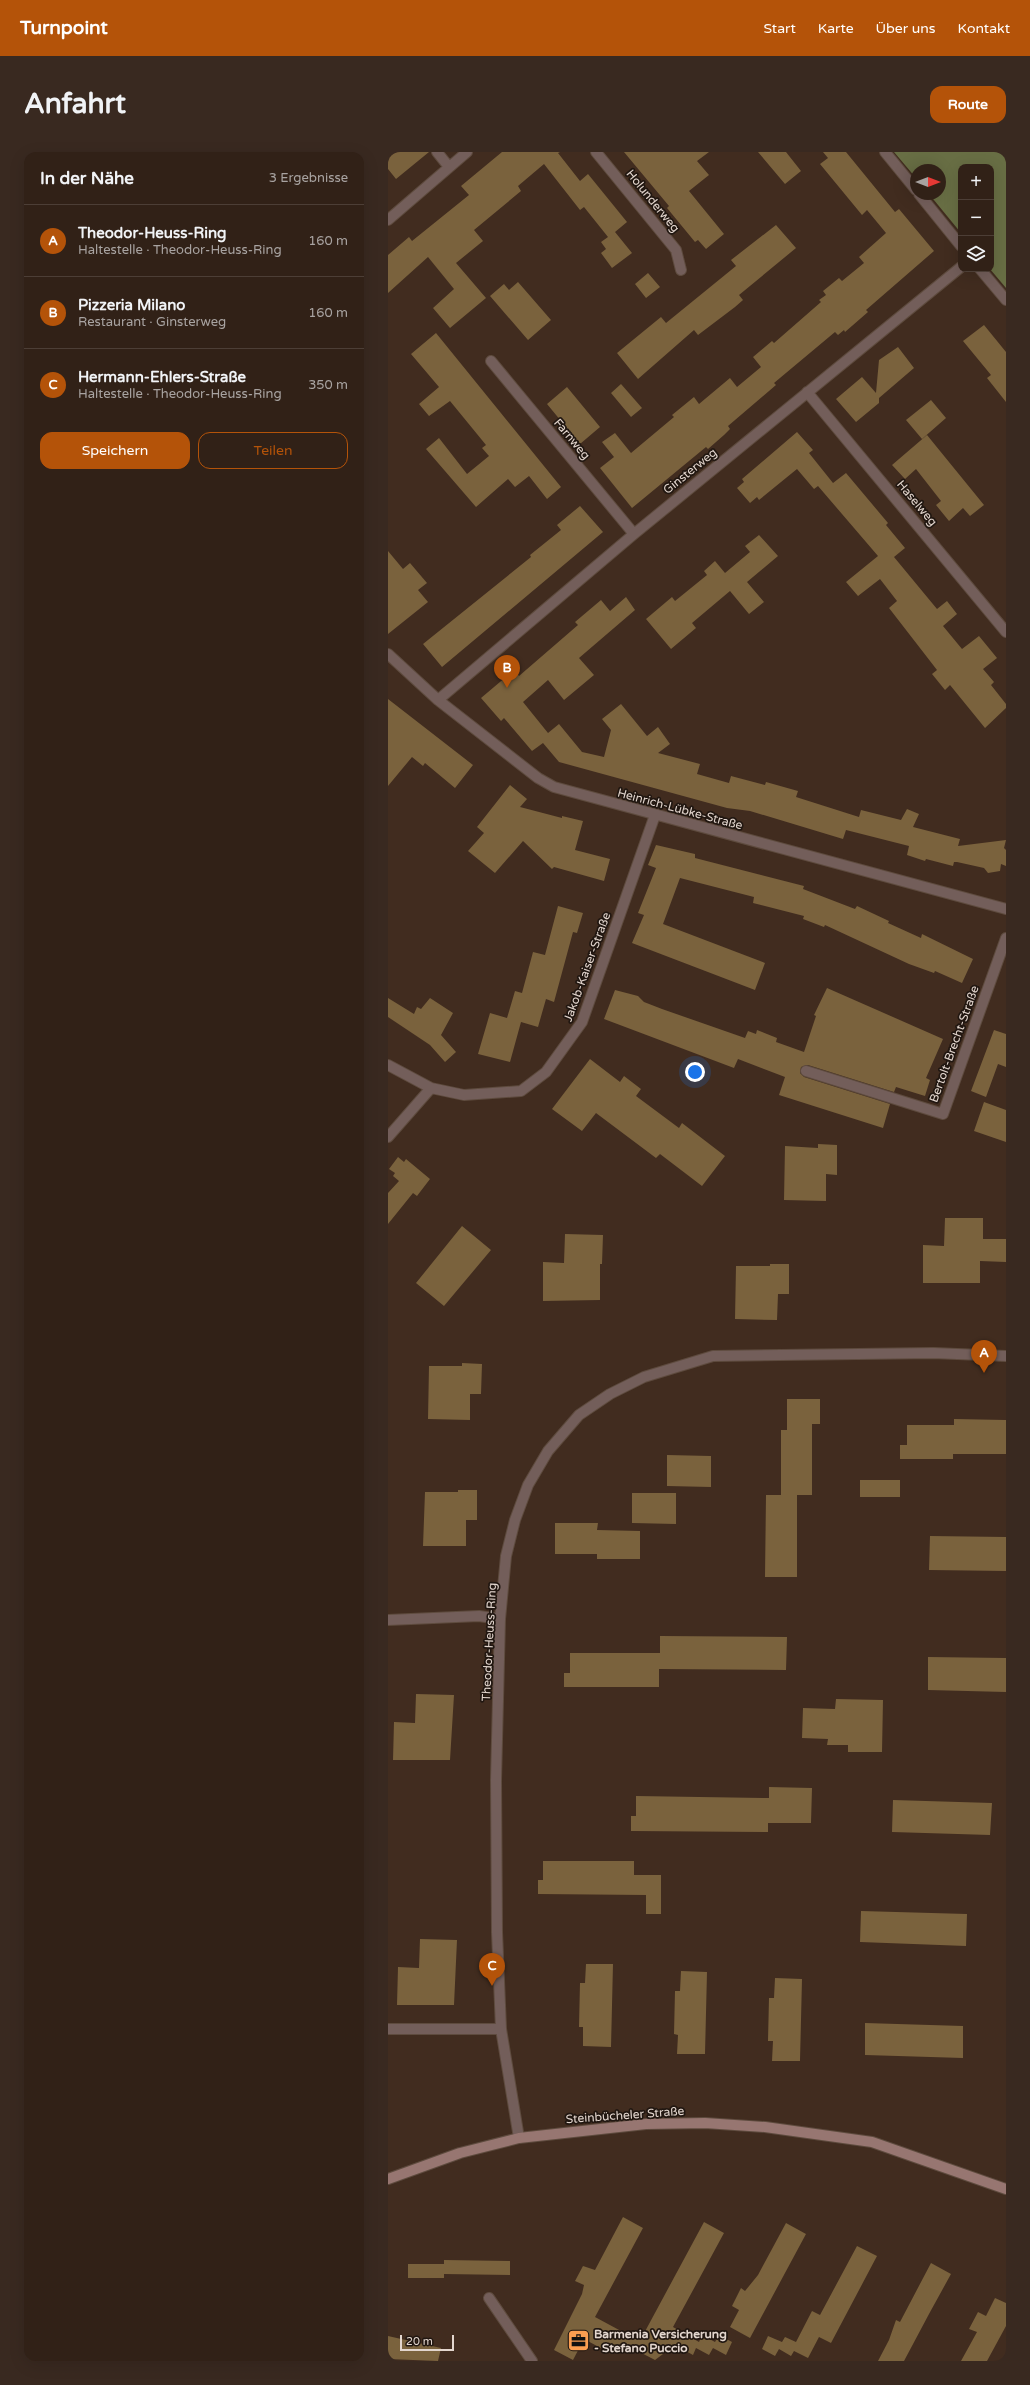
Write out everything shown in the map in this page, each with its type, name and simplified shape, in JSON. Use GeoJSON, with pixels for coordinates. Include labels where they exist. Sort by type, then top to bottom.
{"type":"FeatureCollection","features":[{"type":"Feature","properties":{"kind":"main road","name":"Steinbücheler Straße"},"geometry":{"type":"LineString","coordinates":[[388,2179],[460,2153],[519,2138],[646,2124],[705,2123],[764,2127],[872,2142],[1006,2189]]}},
{"type":"Feature","properties":{"kind":"street"},"geometry":{"type":"LineString","coordinates":[[437,152],[449,167]]}},
{"type":"Feature","properties":{"kind":"street"},"geometry":{"type":"LineString","coordinates":[[388,220],[467,152]]}},
{"type":"Feature","properties":{"kind":"street","name":"Holunderweg"},"geometry":{"type":"LineString","coordinates":[[596,152],[676,250],[681,270]]}},
{"type":"Feature","properties":{"kind":"street"},"geometry":{"type":"LineString","coordinates":[[885,152],[910,183]]}},
{"type":"Feature","properties":{"kind":"street"},"geometry":{"type":"LineString","coordinates":[[924,200],[958,242]]}},
{"type":"Feature","properties":{"kind":"street","name":"Ginsterweg"},"geometry":{"type":"LineString","coordinates":[[438,700],[634,534],[958,269]]}},
{"type":"Feature","properties":{"kind":"street"},"geometry":{"type":"LineString","coordinates":[[983,272],[1006,300]]}},
{"type":"Feature","properties":{"kind":"street","name":"Farnweg"},"geometry":{"type":"LineString","coordinates":[[491,361],[634,534]]}},
{"type":"Feature","properties":{"kind":"street","name":"Haselweg"},"geometry":{"type":"LineString","coordinates":[[807,392],[1006,632]]}},
{"type":"Feature","properties":{"kind":"street","name":"Heinrich-Lübke-Straße"},"geometry":{"type":"LineString","coordinates":[[388,654],[438,700],[538,778],[554,787],[1006,909]]}},
{"type":"Feature","properties":{"kind":"street","name":"Jakob-Kaiser-Straße"},"geometry":{"type":"LineString","coordinates":[[388,1065],[431,1088],[464,1095],[521,1091],[546,1072],[582,1022],[655,815]]}},
{"type":"Feature","properties":{"kind":"street","name":"Bertolt-Brecht-Straße"},"geometry":{"type":"LineString","coordinates":[[806,1072],[943,1114],[1006,938]]}},
{"type":"Feature","properties":{"kind":"street"},"geometry":{"type":"LineString","coordinates":[[388,1137],[431,1088]]}},
{"type":"Feature","properties":{"kind":"street","name":"Theodor-Heuss-Ring"},"geometry":{"type":"LineString","coordinates":[[519,2138],[501,2029],[497,1932],[496,1819],[500,1619],[506,1556],[515,1520],[528,1484],[548,1451],[579,1415],[610,1394],[644,1377],[712,1356],[933,1353],[1006,1356]]}},
{"type":"Feature","properties":{"kind":"street"},"geometry":{"type":"LineString","coordinates":[[388,1620],[479,1616],[500,1619]]}},
{"type":"Feature","properties":{"kind":"street"},"geometry":{"type":"LineString","coordinates":[[388,2029],[501,2029]]}},
{"type":"Feature","properties":{"kind":"street"},"geometry":{"type":"LineString","coordinates":[[489,2298],[532,2361]]}},
{"type":"Feature","properties":{"kind":"green space"},"geometry":{"type":"Polygon","coordinates":[[[894,152],[1006,152],[1006,288],[993,272],[994,272],[994,164],[958,164],[958,229],[934,200],[946,200],[946,164],[910,164],[910,171],[894,152]]]}},
{"type":"Feature","properties":{"kind":"building"},"geometry":{"type":"Polygon","coordinates":[[[388,152],[429,152],[396,179],[388,169],[388,152]]]}},
{"type":"Feature","properties":{"kind":"building"},"geometry":{"type":"Polygon","coordinates":[[[502,152],[560,152],[558,153],[580,181],[588,174],[627,222],[615,232],[632,253],[612,268],[601,253],[606,249],[601,242],[608,237],[584,207],[580,210],[544,164],[518,186],[521,191],[474,230],[483,241],[456,263],[486,298],[450,328],[433,308],[454,289],[428,257],[388,293],[388,255],[409,237],[412,241],[469,195],[461,186],[502,152]]]}},
{"type":"Feature","properties":{"kind":"building"},"geometry":{"type":"Polygon","coordinates":[[[624,152],[709,152],[697,161],[709,175],[689,191],[724,234],[706,249],[698,240],[695,242],[667,208],[669,206],[624,152]]]}},
{"type":"Feature","properties":{"kind":"building"},"geometry":{"type":"Polygon","coordinates":[[[758,152],[786,152],[801,171],[785,184],[758,152]]]}},
{"type":"Feature","properties":{"kind":"building"},"geometry":{"type":"Polygon","coordinates":[[[823,152],[846,152],[895,212],[899,209],[934,251],[866,310],[868,312],[845,332],[844,330],[838,335],[835,332],[774,383],[776,385],[728,426],[730,429],[708,449],[706,447],[632,508],[600,468],[614,457],[602,442],[615,433],[631,453],[674,417],[672,415],[694,397],[699,404],[730,378],[737,387],[761,367],[753,357],[772,341],[774,343],[821,302],[819,300],[826,295],[823,291],[839,278],[842,281],[864,263],[859,257],[886,233],[867,210],[862,215],[820,164],[828,158],[823,152]]]}},
{"type":"Feature","properties":{"kind":"building"},"geometry":{"type":"Polygon","coordinates":[[[776,225],[796,248],[739,295],[743,300],[735,307],[698,335],[694,330],[638,379],[617,353],[661,317],[666,323],[736,266],[731,260],[776,225]]]}},
{"type":"Feature","properties":{"kind":"building"},"geometry":{"type":"Polygon","coordinates":[[[648,273],[660,287],[646,298],[635,284],[648,273]]]}},
{"type":"Feature","properties":{"kind":"building"},"geometry":{"type":"Polygon","coordinates":[[[518,282],[551,320],[528,340],[490,296],[504,284],[509,290],[518,282]]]}},
{"type":"Feature","properties":{"kind":"building"},"geometry":{"type":"Polygon","coordinates":[[[984,325],[1006,352],[1006,402],[987,378],[991,375],[963,341],[984,325]]]}},
{"type":"Feature","properties":{"kind":"building"},"geometry":{"type":"Polygon","coordinates":[[[436,333],[561,487],[547,499],[529,476],[515,487],[508,479],[476,507],[426,449],[439,438],[467,474],[489,456],[482,448],[486,445],[450,401],[429,416],[419,404],[439,387],[411,354],[436,333]]]}},
{"type":"Feature","properties":{"kind":"building"},"geometry":{"type":"Polygon","coordinates":[[[898,347],[914,368],[879,398],[879,403],[856,422],[836,399],[862,377],[876,393],[879,360],[898,347]]]}},
{"type":"Feature","properties":{"kind":"building"},"geometry":{"type":"Polygon","coordinates":[[[621,384],[642,408],[631,417],[611,393],[621,384]]]}},
{"type":"Feature","properties":{"kind":"building"},"geometry":{"type":"Polygon","coordinates":[[[567,387],[600,427],[580,444],[547,404],[567,387]]]}},
{"type":"Feature","properties":{"kind":"building"},"geometry":{"type":"Polygon","coordinates":[[[931,400],[946,418],[922,439],[906,420],[931,400]]]}},
{"type":"Feature","properties":{"kind":"building"},"geometry":{"type":"Polygon","coordinates":[[[797,432],[813,450],[809,453],[833,483],[846,473],[888,523],[886,525],[905,548],[894,557],[937,609],[947,601],[957,614],[943,626],[962,649],[979,636],[997,658],[983,669],[994,682],[991,685],[1006,704],[1006,708],[985,728],[950,685],[945,690],[932,674],[937,670],[889,608],[897,601],[880,579],[858,596],[846,582],[878,556],[818,486],[814,489],[797,469],[759,500],[757,497],[750,503],[737,488],[744,482],[742,479],[797,432]]]}},
{"type":"Feature","properties":{"kind":"building"},"geometry":{"type":"Polygon","coordinates":[[[927,435],[984,505],[970,516],[963,508],[949,521],[936,505],[941,501],[916,469],[905,479],[892,465],[927,435]]]}},
{"type":"Feature","properties":{"kind":"building"},"geometry":{"type":"Polygon","coordinates":[[[580,506],[603,532],[442,667],[423,644],[531,557],[530,555],[561,530],[557,525],[580,506]]]}},
{"type":"Feature","properties":{"kind":"building"},"geometry":{"type":"Polygon","coordinates":[[[759,535],[778,556],[747,582],[764,602],[749,614],[730,591],[692,623],[696,628],[671,649],[646,619],[672,597],[675,601],[707,575],[704,571],[715,561],[725,573],[750,552],[745,546],[759,535]]]}},
{"type":"Feature","properties":{"kind":"building"},"geometry":{"type":"Polygon","coordinates":[[[388,551],[403,569],[410,563],[427,583],[418,590],[428,602],[388,634],[388,551]]]}},
{"type":"Feature","properties":{"kind":"building"},"geometry":{"type":"Polygon","coordinates":[[[626,597],[635,610],[579,658],[594,675],[564,700],[548,680],[523,702],[548,733],[559,724],[582,752],[604,757],[611,730],[602,719],[621,704],[647,736],[658,727],[670,744],[658,753],[700,764],[697,774],[729,783],[731,776],[765,785],[766,782],[798,791],[796,797],[859,817],[861,810],[901,820],[907,809],[919,814],[913,827],[960,839],[958,846],[1006,840],[1004,848],[1006,850],[1006,866],[1001,864],[1000,871],[988,873],[984,868],[957,862],[954,862],[953,866],[926,859],[925,861],[907,855],[909,846],[846,830],[843,839],[750,811],[727,808],[559,762],[543,743],[532,751],[504,718],[501,721],[481,698],[514,670],[519,676],[578,625],[575,622],[601,600],[610,611],[626,597]]]}},
{"type":"Feature","properties":{"kind":"building"},"geometry":{"type":"Polygon","coordinates":[[[388,699],[473,765],[455,788],[425,763],[423,766],[412,757],[388,786],[388,699]]]}},
{"type":"Feature","properties":{"kind":"building"},"geometry":{"type":"Polygon","coordinates":[[[510,785],[527,799],[520,807],[562,818],[562,816],[583,821],[575,850],[610,859],[604,881],[554,867],[552,869],[523,841],[495,873],[468,851],[484,833],[477,827],[510,785]]]}},
{"type":"Feature","properties":{"kind":"building"},"geometry":{"type":"Polygon","coordinates":[[[656,845],[695,854],[695,858],[804,886],[803,889],[855,909],[857,906],[889,921],[888,923],[921,938],[922,934],[973,959],[962,983],[935,971],[934,973],[909,964],[825,925],[824,927],[803,919],[804,916],[753,903],[754,897],[680,878],[663,924],[765,963],[755,990],[632,943],[644,915],[638,913],[656,868],[648,865],[656,845]]]}},
{"type":"Feature","properties":{"kind":"building"},"geometry":{"type":"Polygon","coordinates":[[[558,906],[583,913],[577,933],[573,932],[554,1002],[546,999],[538,1027],[521,1022],[510,1062],[478,1054],[490,1013],[507,1018],[515,991],[522,993],[533,952],[545,955],[558,906]]]}},
{"type":"Feature","properties":{"kind":"building"},"geometry":{"type":"Polygon","coordinates":[[[827,988],[943,1039],[926,1078],[930,1080],[925,1096],[896,1087],[894,1092],[808,1065],[801,1067],[800,1073],[804,1077],[890,1104],[883,1128],[779,1095],[785,1077],[738,1059],[734,1068],[604,1019],[615,990],[638,996],[644,1002],[745,1038],[748,1031],[756,1034],[757,1030],[777,1038],[776,1042],[804,1052],[816,1016],[814,1015],[827,988]]]}},
{"type":"Feature","properties":{"kind":"building"},"geometry":{"type":"Polygon","coordinates":[[[388,998],[414,1014],[417,1007],[421,1009],[430,998],[453,1013],[441,1035],[456,1052],[445,1062],[430,1045],[388,1017],[388,998]]]}},
{"type":"Feature","properties":{"kind":"building"},"geometry":{"type":"Polygon","coordinates":[[[994,1030],[1006,1034],[1006,1067],[998,1064],[986,1097],[971,1091],[994,1030]]]}},
{"type":"Feature","properties":{"kind":"building"},"geometry":{"type":"Polygon","coordinates":[[[590,1059],[620,1082],[624,1076],[641,1089],[636,1096],[679,1128],[682,1123],[725,1156],[702,1186],[660,1154],[656,1158],[596,1113],[582,1131],[552,1109],[590,1059]]]}},
{"type":"Feature","properties":{"kind":"building"},"geometry":{"type":"Polygon","coordinates":[[[984,1102],[1006,1110],[1006,1142],[974,1131],[984,1102]]]}},
{"type":"Feature","properties":{"kind":"building"},"geometry":{"type":"Polygon","coordinates":[[[818,1144],[837,1145],[837,1175],[826,1174],[826,1201],[784,1200],[785,1146],[818,1148],[818,1144]]]}},
{"type":"Feature","properties":{"kind":"building"},"geometry":{"type":"Polygon","coordinates":[[[398,1157],[404,1162],[406,1159],[430,1179],[417,1196],[413,1193],[388,1224],[388,1193],[399,1181],[393,1176],[395,1173],[389,1169],[398,1157]]]}},
{"type":"Feature","properties":{"kind":"building"},"geometry":{"type":"Polygon","coordinates":[[[945,1218],[983,1218],[983,1239],[1006,1239],[1006,1262],[980,1261],[980,1283],[923,1283],[923,1245],[944,1246],[945,1218]]]}},
{"type":"Feature","properties":{"kind":"building"},"geometry":{"type":"Polygon","coordinates":[[[462,1226],[491,1250],[444,1306],[416,1283],[462,1226]]]}},
{"type":"Feature","properties":{"kind":"building"},"geometry":{"type":"Polygon","coordinates":[[[565,1234],[603,1235],[602,1264],[600,1264],[600,1300],[543,1301],[543,1262],[564,1263],[565,1234]]]}},
{"type":"Feature","properties":{"kind":"building"},"geometry":{"type":"Polygon","coordinates":[[[770,1264],[789,1264],[789,1294],[778,1294],[777,1320],[735,1319],[736,1266],[770,1266],[770,1264]]]}},
{"type":"Feature","properties":{"kind":"building"},"geometry":{"type":"Polygon","coordinates":[[[462,1363],[482,1364],[481,1394],[470,1394],[470,1420],[428,1419],[429,1366],[462,1366],[462,1363]]]}},
{"type":"Feature","properties":{"kind":"building"},"geometry":{"type":"Polygon","coordinates":[[[787,1399],[820,1399],[820,1424],[812,1424],[812,1495],[797,1495],[797,1577],[765,1577],[766,1495],[781,1495],[781,1430],[787,1430],[787,1399]]]}},
{"type":"Feature","properties":{"kind":"building"},"geometry":{"type":"Polygon","coordinates":[[[954,1419],[1006,1420],[1006,1454],[953,1454],[953,1459],[900,1459],[900,1445],[907,1445],[907,1425],[954,1425],[954,1419]]]}},
{"type":"Feature","properties":{"kind":"building"},"geometry":{"type":"Polygon","coordinates":[[[667,1455],[711,1456],[711,1487],[667,1486],[667,1455]]]}},
{"type":"Feature","properties":{"kind":"building"},"geometry":{"type":"Polygon","coordinates":[[[860,1480],[900,1480],[900,1497],[860,1497],[860,1480]]]}},
{"type":"Feature","properties":{"kind":"building"},"geometry":{"type":"Polygon","coordinates":[[[458,1490],[477,1490],[477,1520],[466,1520],[466,1546],[423,1546],[425,1492],[458,1492],[458,1490]]]}},
{"type":"Feature","properties":{"kind":"building"},"geometry":{"type":"Polygon","coordinates":[[[632,1493],[676,1493],[676,1524],[632,1523],[632,1493]]]}},
{"type":"Feature","properties":{"kind":"building"},"geometry":{"type":"Polygon","coordinates":[[[555,1523],[598,1523],[597,1530],[640,1531],[640,1559],[597,1559],[597,1554],[555,1554],[555,1523]]]}},
{"type":"Feature","properties":{"kind":"building"},"geometry":{"type":"Polygon","coordinates":[[[930,1536],[1006,1537],[1006,1571],[929,1570],[930,1536]]]}},
{"type":"Feature","properties":{"kind":"building"},"geometry":{"type":"Polygon","coordinates":[[[660,1636],[787,1637],[786,1670],[659,1669],[659,1687],[564,1687],[564,1673],[570,1673],[570,1653],[660,1653],[660,1636]]]}},
{"type":"Feature","properties":{"kind":"building"},"geometry":{"type":"Polygon","coordinates":[[[928,1657],[1006,1658],[1006,1692],[928,1690],[928,1657]]]}},
{"type":"Feature","properties":{"kind":"building"},"geometry":{"type":"Polygon","coordinates":[[[416,1694],[454,1695],[450,1760],[393,1760],[394,1722],[415,1723],[416,1694]]]}},
{"type":"Feature","properties":{"kind":"building"},"geometry":{"type":"Polygon","coordinates":[[[836,1699],[883,1700],[882,1752],[848,1752],[848,1745],[827,1745],[828,1739],[802,1738],[803,1708],[835,1709],[836,1699]]]}},
{"type":"Feature","properties":{"kind":"building"},"geometry":{"type":"Polygon","coordinates":[[[769,1787],[812,1788],[811,1823],[768,1823],[768,1832],[631,1831],[631,1816],[636,1816],[636,1796],[769,1798],[769,1787]]]}},
{"type":"Feature","properties":{"kind":"building"},"geometry":{"type":"Polygon","coordinates":[[[893,1800],[992,1803],[990,1835],[892,1832],[893,1800]]]}},
{"type":"Feature","properties":{"kind":"building"},"geometry":{"type":"Polygon","coordinates":[[[543,1861],[634,1861],[634,1875],[661,1875],[661,1914],[646,1914],[646,1895],[538,1894],[538,1880],[543,1880],[543,1861]]]}},
{"type":"Feature","properties":{"kind":"building"},"geometry":{"type":"Polygon","coordinates":[[[861,1911],[967,1914],[966,1946],[860,1942],[861,1911]]]}},
{"type":"Feature","properties":{"kind":"building"},"geometry":{"type":"Polygon","coordinates":[[[420,1939],[457,1940],[454,2005],[397,2005],[398,1967],[419,1968],[420,1939]]]}},
{"type":"Feature","properties":{"kind":"building"},"geometry":{"type":"Polygon","coordinates":[[[586,1964],[613,1964],[611,2047],[583,2046],[583,2027],[579,2027],[580,1983],[585,1983],[586,1964]]]}},
{"type":"Feature","properties":{"kind":"building"},"geometry":{"type":"Polygon","coordinates":[[[681,1971],[707,1972],[705,2054],[677,2054],[678,2035],[674,2034],[675,1991],[680,1991],[681,1971]]]}},
{"type":"Feature","properties":{"kind":"building"},"geometry":{"type":"Polygon","coordinates":[[[775,1978],[802,1979],[800,2061],[772,2061],[773,2041],[768,2041],[769,1998],[774,1998],[775,1978]]]}},
{"type":"Feature","properties":{"kind":"building"},"geometry":{"type":"Polygon","coordinates":[[[865,2023],[963,2026],[963,2058],[865,2055],[865,2023]]]}},
{"type":"Feature","properties":{"kind":"building"},"geometry":{"type":"Polygon","coordinates":[[[623,2217],[643,2228],[595,2317],[634,2338],[636,2334],[642,2337],[704,2222],[724,2233],[673,2327],[699,2342],[702,2335],[715,2342],[719,2335],[732,2342],[726,2355],[713,2348],[709,2355],[696,2348],[693,2355],[675,2345],[655,2360],[630,2347],[627,2353],[614,2346],[610,2353],[584,2339],[573,2360],[554,2350],[582,2294],[584,2285],[575,2281],[583,2266],[595,2270],[623,2217]]]}},
{"type":"Feature","properties":{"kind":"building"},"geometry":{"type":"Polygon","coordinates":[[[786,2223],[806,2234],[750,2338],[730,2327],[739,2310],[732,2306],[741,2288],[745,2291],[758,2275],[786,2223]]]}},
{"type":"Feature","properties":{"kind":"building"},"geometry":{"type":"Polygon","coordinates":[[[857,2246],[877,2256],[831,2343],[819,2337],[808,2358],[794,2351],[791,2356],[779,2349],[775,2356],[762,2349],[768,2336],[782,2342],[785,2337],[796,2342],[812,2311],[820,2315],[857,2246]]]}},
{"type":"Feature","properties":{"kind":"building"},"geometry":{"type":"Polygon","coordinates":[[[444,2260],[510,2261],[510,2275],[444,2274],[444,2278],[408,2278],[408,2264],[444,2264],[444,2260]]]}},
{"type":"Feature","properties":{"kind":"building"},"geometry":{"type":"Polygon","coordinates":[[[931,2263],[951,2274],[904,2361],[878,2361],[889,2340],[896,2320],[900,2322],[931,2263]]]}},
{"type":"Feature","properties":{"kind":"building"},"geometry":{"type":"Polygon","coordinates":[[[995,2298],[1006,2303],[1006,2326],[987,2361],[961,2361],[977,2332],[969,2329],[978,2312],[986,2316],[995,2298]]]}},
{"type":"Feature","properties":{"kind":"building"},"geometry":{"type":"Polygon","coordinates":[[[388,2336],[441,2348],[438,2361],[388,2359],[388,2336]]]}},
{"type":"Feature","properties":{"kind":"place","name":"Pizzeria Milano"},"geometry":{"type":"Point","coordinates":[507,688]}},
{"type":"Feature","properties":{"kind":"place","name":"Theodor-Heuss-Ring"},"geometry":{"type":"Point","coordinates":[984,1373]}},
{"type":"Feature","properties":{"kind":"place","name":"Hermann-Ehlers-Straße"},"geometry":{"type":"Point","coordinates":[492,1986]}},
{"type":"Feature","properties":{"kind":"place","name":"Barmenia Versicherung - Stefano Puccio"},"geometry":{"type":"Point","coordinates":[578,2341]}}]}
